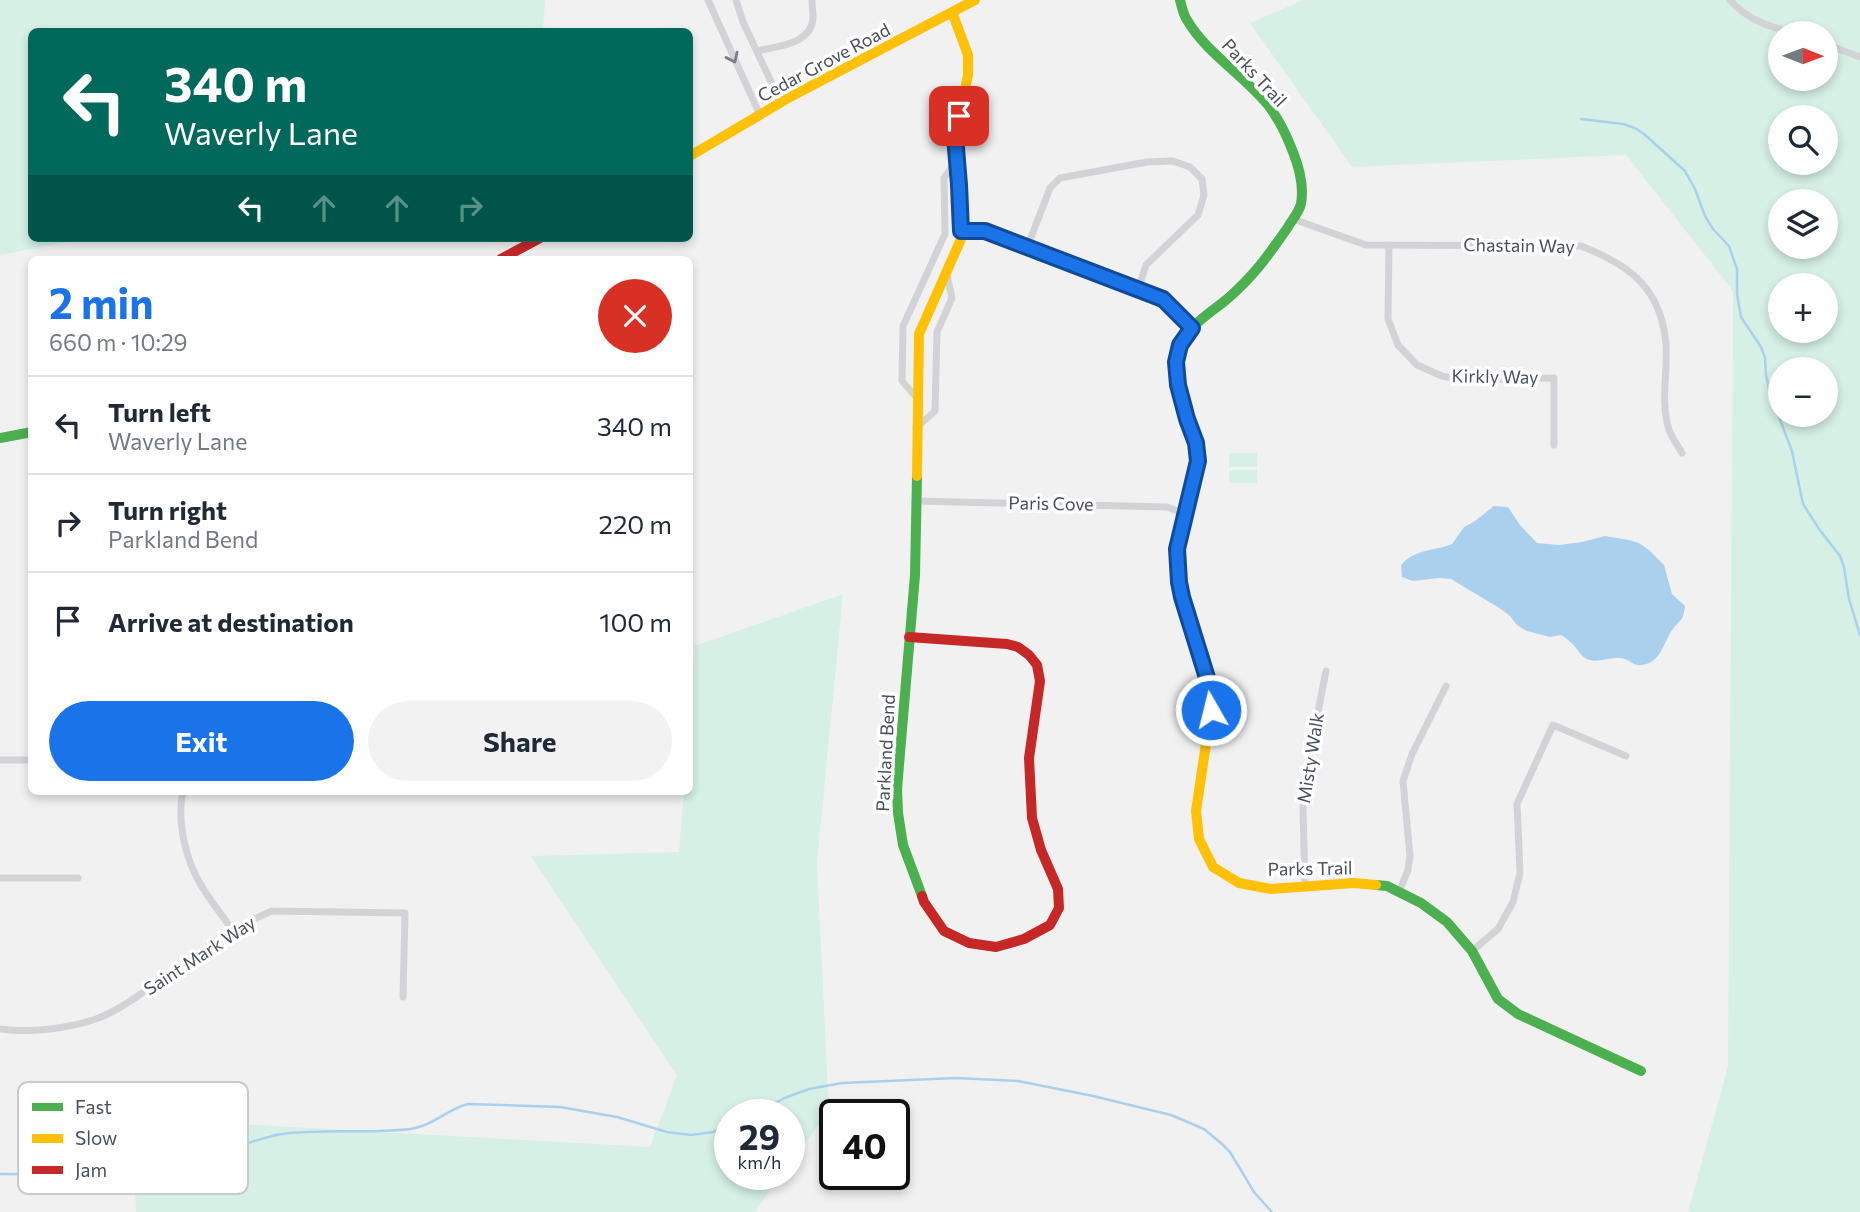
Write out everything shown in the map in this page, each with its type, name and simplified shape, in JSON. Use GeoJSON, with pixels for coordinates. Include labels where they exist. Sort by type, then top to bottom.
{"type":"FeatureCollection","features":[{"type":"Feature","properties":{"kind":"street"},"geometry":{"type":"LineString","coordinates":[[708,0],[760,115]]}},
{"type":"Feature","properties":{"kind":"street"},"geometry":{"type":"LineString","coordinates":[[736,0],[743,22],[781,103]]}},
{"type":"Feature","properties":{"kind":"street"},"geometry":{"type":"LineString","coordinates":[[757,51],[794,43],[807,33],[813,20],[812,0]]}},
{"type":"Feature","properties":{"kind":"street","name":"Cedar Grove Road"},"geometry":{"type":"LineString","coordinates":[[693,154],[781,103],[975,0]]}},
{"type":"Feature","properties":{"kind":"street","name":"Parks Trail"},"geometry":{"type":"LineString","coordinates":[[1180,0],[1185,18],[1201,40],[1267,104],[1281,126],[1293,151],[1302,195],[1300,208],[1265,261],[1238,289],[1192,328],[1180,345],[1176,362],[1178,385],[1196,443],[1198,461],[1177,549],[1179,582],[1185,612],[1208,681],[1211,710],[1196,811],[1199,839],[1213,867],[1239,883],[1271,889],[1354,883],[1387,887],[1421,902],[1447,922],[1472,951],[1498,999],[1518,1014],[1641,1071]]}},
{"type":"Feature","properties":{"kind":"street"},"geometry":{"type":"LineString","coordinates":[[1730,0],[1747,16],[1768,26]]}},
{"type":"Feature","properties":{"kind":"street","name":"Parkland Bend"},"geometry":{"type":"LineString","coordinates":[[909,637],[1007,644],[1018,647],[1037,664],[1040,681],[1029,758],[1032,818],[1041,850],[1058,890],[1059,908],[1050,925],[1024,939],[996,947],[969,943],[944,931],[924,902],[902,845],[898,813],[897,789],[909,637],[915,575],[919,334],[961,239],[955,136],[968,75],[968,55],[952,12]]}},
{"type":"Feature","properties":{"kind":"street"},"geometry":{"type":"LineString","coordinates":[[1838,49],[1860,57]]}},
{"type":"Feature","properties":{"kind":"street","name":"Parkland Bend"},"geometry":{"type":"LineString","coordinates":[[917,398],[902,381],[903,326],[945,234],[944,178],[957,160]]}},
{"type":"Feature","properties":{"kind":"street"},"geometry":{"type":"LineString","coordinates":[[1027,247],[1050,188],[1060,178],[1147,162],[1172,161],[1190,167],[1202,179],[1204,195],[1198,215],[1146,265],[1138,290]]}},
{"type":"Feature","properties":{"kind":"street","name":"Chastain Way"},"geometry":{"type":"LineString","coordinates":[[1293,219],[1366,245],[1581,246],[1623,265],[1653,297],[1662,322],[1666,344],[1665,411],[1670,431],[1682,453]]}},
{"type":"Feature","properties":{"kind":"street"},"geometry":{"type":"LineString","coordinates":[[961,231],[985,231],[1163,299],[1192,328]]}},
{"type":"Feature","properties":{"kind":"street"},"geometry":{"type":"LineString","coordinates":[[507,256],[533,242]]}},
{"type":"Feature","properties":{"kind":"street","name":"Kirkly Way"},"geometry":{"type":"LineString","coordinates":[[1389,245],[1388,319],[1398,345],[1417,365],[1442,376],[1461,380],[1554,378],[1553,445]]}},
{"type":"Feature","properties":{"kind":"street"},"geometry":{"type":"LineString","coordinates":[[916,428],[934,411],[937,332],[952,298],[946,270]]}},
{"type":"Feature","properties":{"kind":"street"},"geometry":{"type":"LineString","coordinates":[[0,438],[28,433]]}},
{"type":"Feature","properties":{"kind":"street","name":"Paris Cove"},"geometry":{"type":"LineString","coordinates":[[915,501],[1167,507],[1185,514]]}},
{"type":"Feature","properties":{"kind":"street","name":"Misty Walk"},"geometry":{"type":"LineString","coordinates":[[1305,887],[1303,809],[1306,773],[1326,671]]}},
{"type":"Feature","properties":{"kind":"street"},"geometry":{"type":"LineString","coordinates":[[1399,892],[1408,870],[1410,856],[1403,781],[1412,754],[1446,686]]}},
{"type":"Feature","properties":{"kind":"street"},"geometry":{"type":"LineString","coordinates":[[1472,951],[1498,929],[1513,902],[1520,873],[1517,804],[1553,725],[1626,755]]}},
{"type":"Feature","properties":{"kind":"street"},"geometry":{"type":"LineString","coordinates":[[0,760],[28,760]]}},
{"type":"Feature","properties":{"kind":"street"},"geometry":{"type":"LineString","coordinates":[[182,795],[180,804],[183,839],[196,877],[233,931]]}},
{"type":"Feature","properties":{"kind":"street"},"geometry":{"type":"LineString","coordinates":[[0,878],[78,878]]}},
{"type":"Feature","properties":{"kind":"street","name":"Saint Mark Way"},"geometry":{"type":"LineString","coordinates":[[0,1030],[55,1028],[97,1018],[131,1000],[252,919],[272,911],[405,912],[403,997]]}},
{"type":"Feature","properties":{"kind":"green space"},"geometry":{"type":"Polygon","coordinates":[[[0,0],[545,0],[543,28],[28,28],[28,242],[67,242],[0,255],[0,0]]]}},
{"type":"Feature","properties":{"kind":"green space"},"geometry":{"type":"Polygon","coordinates":[[[1303,0],[1860,0],[1860,1212],[1688,1212],[1728,1066],[1733,291],[1626,155],[1352,167],[1250,23],[1303,0]]]}},
{"type":"Feature","properties":{"kind":"green space"},"geometry":{"type":"Polygon","coordinates":[[[1229,453],[1257,453],[1257,467],[1229,467],[1229,453]]]}},
{"type":"Feature","properties":{"kind":"green space"},"geometry":{"type":"Polygon","coordinates":[[[1229,470],[1257,470],[1257,483],[1229,483],[1229,470]]]}},
{"type":"Feature","properties":{"kind":"green space"},"geometry":{"type":"Polygon","coordinates":[[[843,594],[817,863],[828,1099],[819,1099],[819,1124],[805,1143],[805,1099],[714,1099],[714,1190],[770,1190],[754,1212],[136,1212],[135,1194],[248,1194],[248,1124],[650,1147],[677,1075],[531,856],[679,852],[684,795],[693,795],[695,646],[843,594]]]}},
{"type":"Feature","properties":{"kind":"water"},"geometry":{"type":"Polygon","coordinates":[[[1494,506],[1508,507],[1537,543],[1559,545],[1605,536],[1639,543],[1649,550],[1664,565],[1672,594],[1685,606],[1682,617],[1658,656],[1649,663],[1639,665],[1621,658],[1589,660],[1561,635],[1550,637],[1527,631],[1501,609],[1451,579],[1413,581],[1402,577],[1401,565],[1406,560],[1418,553],[1452,544],[1464,527],[1494,506]]]}},
{"type":"Feature","properties":{"kind":"waterway"},"geometry":{"type":"LineString","coordinates":[[1581,119],[1623,124],[1644,134],[1685,171],[1705,216],[1729,246],[1737,269],[1741,317],[1761,347],[1765,358],[1770,394],[1792,451],[1803,504],[1840,556],[1860,635]]}},
{"type":"Feature","properties":{"kind":"waterway"},"geometry":{"type":"LineString","coordinates":[[783,1099],[809,1089],[842,1083],[956,1078],[1018,1081],[1093,1096],[1171,1115],[1204,1129],[1230,1152],[1254,1192],[1272,1212]]}},
{"type":"Feature","properties":{"kind":"waterway"},"geometry":{"type":"LineString","coordinates":[[248,1144],[282,1134],[415,1128],[468,1104],[560,1107],[617,1117],[667,1132],[691,1135],[714,1132]]}},
{"type":"Feature","properties":{"kind":"waterway"},"geometry":{"type":"LineString","coordinates":[[0,1174],[18,1174]]}},
{"type":"Feature","properties":{"kind":"traffic: fast"},"geometry":{"type":"LineString","coordinates":[[1180,0],[1184,15],[1195,32],[1268,105],[1295,158],[1302,191],[1297,213],[1260,266],[1236,291],[1194,326],[1180,344],[1175,368],[1180,394],[1197,447],[1194,479]]}},
{"type":"Feature","properties":{"kind":"traffic: fast"},"geometry":{"type":"LineString","coordinates":[[0,438],[28,433]]}},
{"type":"Feature","properties":{"kind":"traffic: fast"},"geometry":{"type":"LineString","coordinates":[[917,476],[915,575],[897,789],[903,845],[922,896]]}},
{"type":"Feature","properties":{"kind":"traffic: fast"},"geometry":{"type":"LineString","coordinates":[[1376,885],[1387,886],[1421,903],[1447,922],[1472,951],[1498,999],[1518,1014],[1641,1071]]}},
{"type":"Feature","properties":{"kind":"traffic: slow"},"geometry":{"type":"LineString","coordinates":[[693,154],[790,97],[975,0]]}},
{"type":"Feature","properties":{"kind":"traffic: slow"},"geometry":{"type":"LineString","coordinates":[[917,476],[919,334],[961,239],[955,136],[968,75],[968,55],[952,12]]}},
{"type":"Feature","properties":{"kind":"traffic: slow"},"geometry":{"type":"LineString","coordinates":[[1194,479],[1177,549],[1179,582],[1185,613],[1208,681],[1211,710],[1196,811],[1199,839],[1213,867],[1239,883],[1271,889],[1354,883],[1376,885]]}},
{"type":"Feature","properties":{"kind":"traffic: jam"},"geometry":{"type":"LineString","coordinates":[[507,256],[533,242]]}},
{"type":"Feature","properties":{"kind":"traffic: jam"},"geometry":{"type":"LineString","coordinates":[[909,637],[1007,644],[1018,647],[1037,665],[1040,681],[1029,758],[1032,818],[1041,850],[1058,889],[1059,908],[1050,925],[1024,939],[996,947],[969,943],[944,931],[922,896]]}},
{"type":"Feature","properties":{"kind":"route"},"geometry":{"type":"LineString","coordinates":[[959,116],[955,136],[961,231],[985,231],[1163,299],[1192,328],[1180,345],[1176,362],[1178,385],[1196,443],[1198,461],[1177,549],[1179,582],[1185,612],[1208,681],[1211,710]]}}]}
